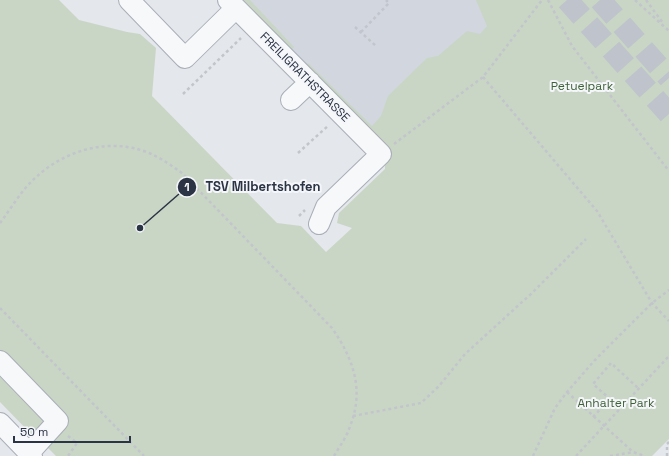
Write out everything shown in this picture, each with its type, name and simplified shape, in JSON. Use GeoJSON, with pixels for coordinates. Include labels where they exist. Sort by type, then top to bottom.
{"type":"FeatureCollection","features":[{"type":"Feature","properties":{"kind":"street"},"geometry":{"type":"LineString","coordinates":[[129,0],[185,58],[232,4]]}},
{"type":"Feature","properties":{"kind":"street","name":"FREILIGRATHSTRASSE"},"geometry":{"type":"LineString","coordinates":[[232,4],[254,25],[297,58],[310,82],[381,154]]}},
{"type":"Feature","properties":{"kind":"street"},"geometry":{"type":"LineString","coordinates":[[291,100],[310,82]]}},
{"type":"Feature","properties":{"kind":"street"},"geometry":{"type":"LineString","coordinates":[[319,224],[326,207],[381,154]]}},
{"type":"Feature","properties":{"kind":"street"},"geometry":{"type":"LineString","coordinates":[[0,361],[58,421],[31,454],[0,423]]}},
{"type":"Feature","properties":{"kind":"path"},"geometry":{"type":"LineString","coordinates":[[360,32],[389,3],[386,0]]}},
{"type":"Feature","properties":{"kind":"path"},"geometry":{"type":"LineString","coordinates":[[381,154],[483,77],[542,0]]}},
{"type":"Feature","properties":{"kind":"path"},"geometry":{"type":"LineString","coordinates":[[548,0],[572,46],[669,171]]}},
{"type":"Feature","properties":{"kind":"path"},"geometry":{"type":"LineString","coordinates":[[635,0],[667,28]]}},
{"type":"Feature","properties":{"kind":"path"},"geometry":{"type":"LineString","coordinates":[[646,0],[669,31]]}},
{"type":"Feature","properties":{"kind":"path"},"geometry":{"type":"LineString","coordinates":[[183,94],[254,25]]}},
{"type":"Feature","properties":{"kind":"path"},"geometry":{"type":"LineString","coordinates":[[355,27],[376,46]]}},
{"type":"Feature","properties":{"kind":"path"},"geometry":{"type":"LineString","coordinates":[[483,77],[596,211],[652,303],[669,321]]}},
{"type":"Feature","properties":{"kind":"path"},"geometry":{"type":"LineString","coordinates":[[298,153],[342,114]]}},
{"type":"Feature","properties":{"kind":"path"},"geometry":{"type":"LineString","coordinates":[[0,224],[29,183],[37,175],[60,159],[75,152],[104,146],[124,147],[148,152],[167,163],[182,174],[332,328],[346,348],[354,369],[357,403],[349,430],[334,456]]}},
{"type":"Feature","properties":{"kind":"path"},"geometry":{"type":"LineString","coordinates":[[353,416],[421,403],[440,386],[465,354],[586,240]]}},
{"type":"Feature","properties":{"kind":"path"},"geometry":{"type":"LineString","coordinates":[[533,456],[555,408],[567,392],[595,360],[652,303],[669,290]]}},
{"type":"Feature","properties":{"kind":"path"},"geometry":{"type":"LineString","coordinates":[[0,308],[144,456]]}},
{"type":"Feature","properties":{"kind":"path"},"geometry":{"type":"LineString","coordinates":[[576,456],[669,356]]}},
{"type":"Feature","properties":{"kind":"path"},"geometry":{"type":"LineString","coordinates":[[593,417],[610,399],[593,384],[611,363],[639,389]]}},
{"type":"Feature","properties":{"kind":"path"},"geometry":{"type":"LineString","coordinates":[[567,392],[633,452],[644,456]]}},
{"type":"Feature","properties":{"kind":"path"},"geometry":{"type":"LineString","coordinates":[[67,435],[77,443],[68,456]]}},
{"type":"Feature","properties":{"kind":"path"},"geometry":{"type":"LineString","coordinates":[[667,456],[667,444],[669,442]]}},
{"type":"Feature","properties":{"kind":"path"},"geometry":{"type":"LineString","coordinates":[[610,456],[633,452]]}},
{"type":"Feature","properties":{"kind":"shaded area"},"geometry":{"type":"Polygon","coordinates":[[[231,0],[501,0],[405,178],[231,0]]]}},
{"type":"Feature","properties":{"kind":"green space"},"geometry":{"type":"Polygon","coordinates":[[[0,0],[59,0],[79,20],[140,34],[156,48],[152,96],[277,223],[301,226],[326,252],[352,228],[337,223],[339,213],[385,169],[385,161],[303,68],[308,63],[372,126],[381,116],[388,96],[427,58],[438,56],[467,31],[480,34],[487,26],[476,0],[669,0],[669,439],[652,456],[56,456],[37,437],[35,438],[0,402],[0,0]]]}},
{"type":"Feature","properties":{"kind":"green space"},"geometry":{"type":"Polygon","coordinates":[[[236,0],[250,0],[294,47],[289,53],[236,0]]]}},
{"type":"Feature","properties":{"kind":"tunnel"},"geometry":{"type":"LineString","coordinates":[[567,0],[669,114]]}},
{"type":"Feature","properties":{"kind":"tunnel"},"geometry":{"type":"LineString","coordinates":[[600,0],[669,78]]}},
{"type":"Feature","properties":{"kind":"place","name":"TSV Milbertshofen"},"geometry":{"type":"Point","coordinates":[140,228]}},
{"type":"Feature","properties":{"kind":"park label","name":"Petuelpark"},"geometry":{"type":"Point","coordinates":[582,86]}},
{"type":"Feature","properties":{"kind":"park label","name":"Anhalter Park"},"geometry":{"type":"Point","coordinates":[616,403]}}]}
